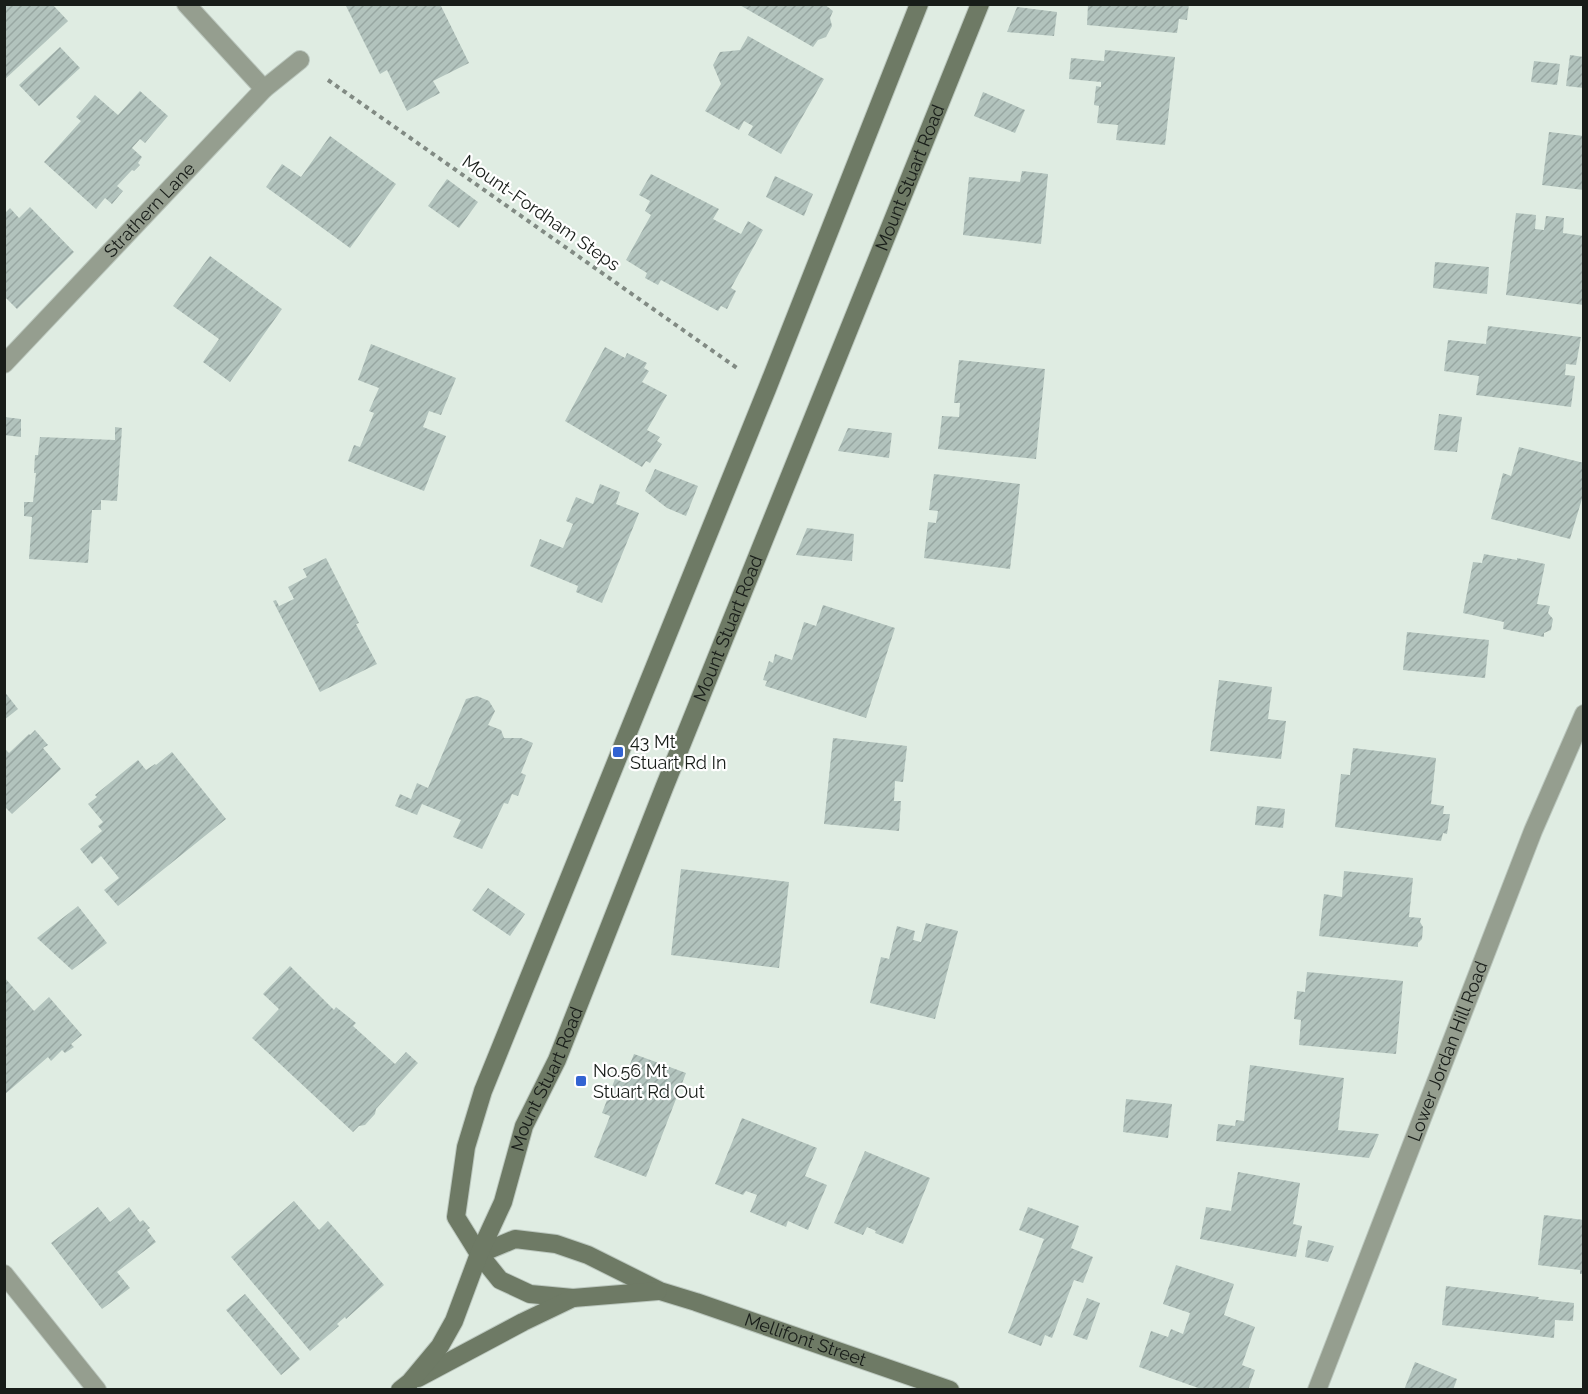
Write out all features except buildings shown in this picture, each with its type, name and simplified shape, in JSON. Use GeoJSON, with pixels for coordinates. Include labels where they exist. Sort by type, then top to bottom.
{"type":"FeatureCollection","features":[{"type":"Feature","properties":{"kind":"street"},"geometry":{"type":"LineString","coordinates":[[186,4],[264,89]]}},
{"type":"Feature","properties":{"kind":"street"},"geometry":{"type":"LineString","coordinates":[[479,1254],[456,1217],[466,1147],[483,1091],[767,389],[919,4]]}},
{"type":"Feature","properties":{"kind":"street","name":"Mount Stuart Road"},"geometry":{"type":"LineString","coordinates":[[405,1386],[440,1346],[454,1321],[479,1254],[503,1202],[524,1126],[557,1060],[980,4]]}},
{"type":"Feature","properties":{"kind":"street","name":"Strathern Lane"},"geometry":{"type":"LineString","coordinates":[[4,364],[264,89],[300,60]]}},
{"type":"Feature","properties":{"kind":"street","name":"Lower Jordan Hill Road"},"geometry":{"type":"LineString","coordinates":[[1317,1389],[1533,831],[1584,714]]}},
{"type":"Feature","properties":{"kind":"street","name":"Mellifont Street"},"geometry":{"type":"LineString","coordinates":[[660,1291],[573,1298],[530,1294],[500,1280],[479,1254],[515,1239],[556,1244],[588,1256],[660,1291],[950,1389]]}},
{"type":"Feature","properties":{"kind":"street"},"geometry":{"type":"LineString","coordinates":[[4,1274],[97,1389]]}},
{"type":"Feature","properties":{"kind":"street","name":"Mellifont Street"},"geometry":{"type":"LineString","coordinates":[[405,1386],[523,1322],[573,1298]]}},
{"type":"Feature","properties":{"kind":"path","name":"Mount-Fordham Steps"},"geometry":{"type":"LineString","coordinates":[[300,60],[767,389]]}},
{"type":"Feature","properties":{"kind":"place","name":"43 Mt Stuart Rd In"},"geometry":{"type":"Point","coordinates":[618,752]}},
{"type":"Feature","properties":{"kind":"place","name":"No.56 Mt Stuart Rd Out"},"geometry":{"type":"Point","coordinates":[581,1081]}}]}
